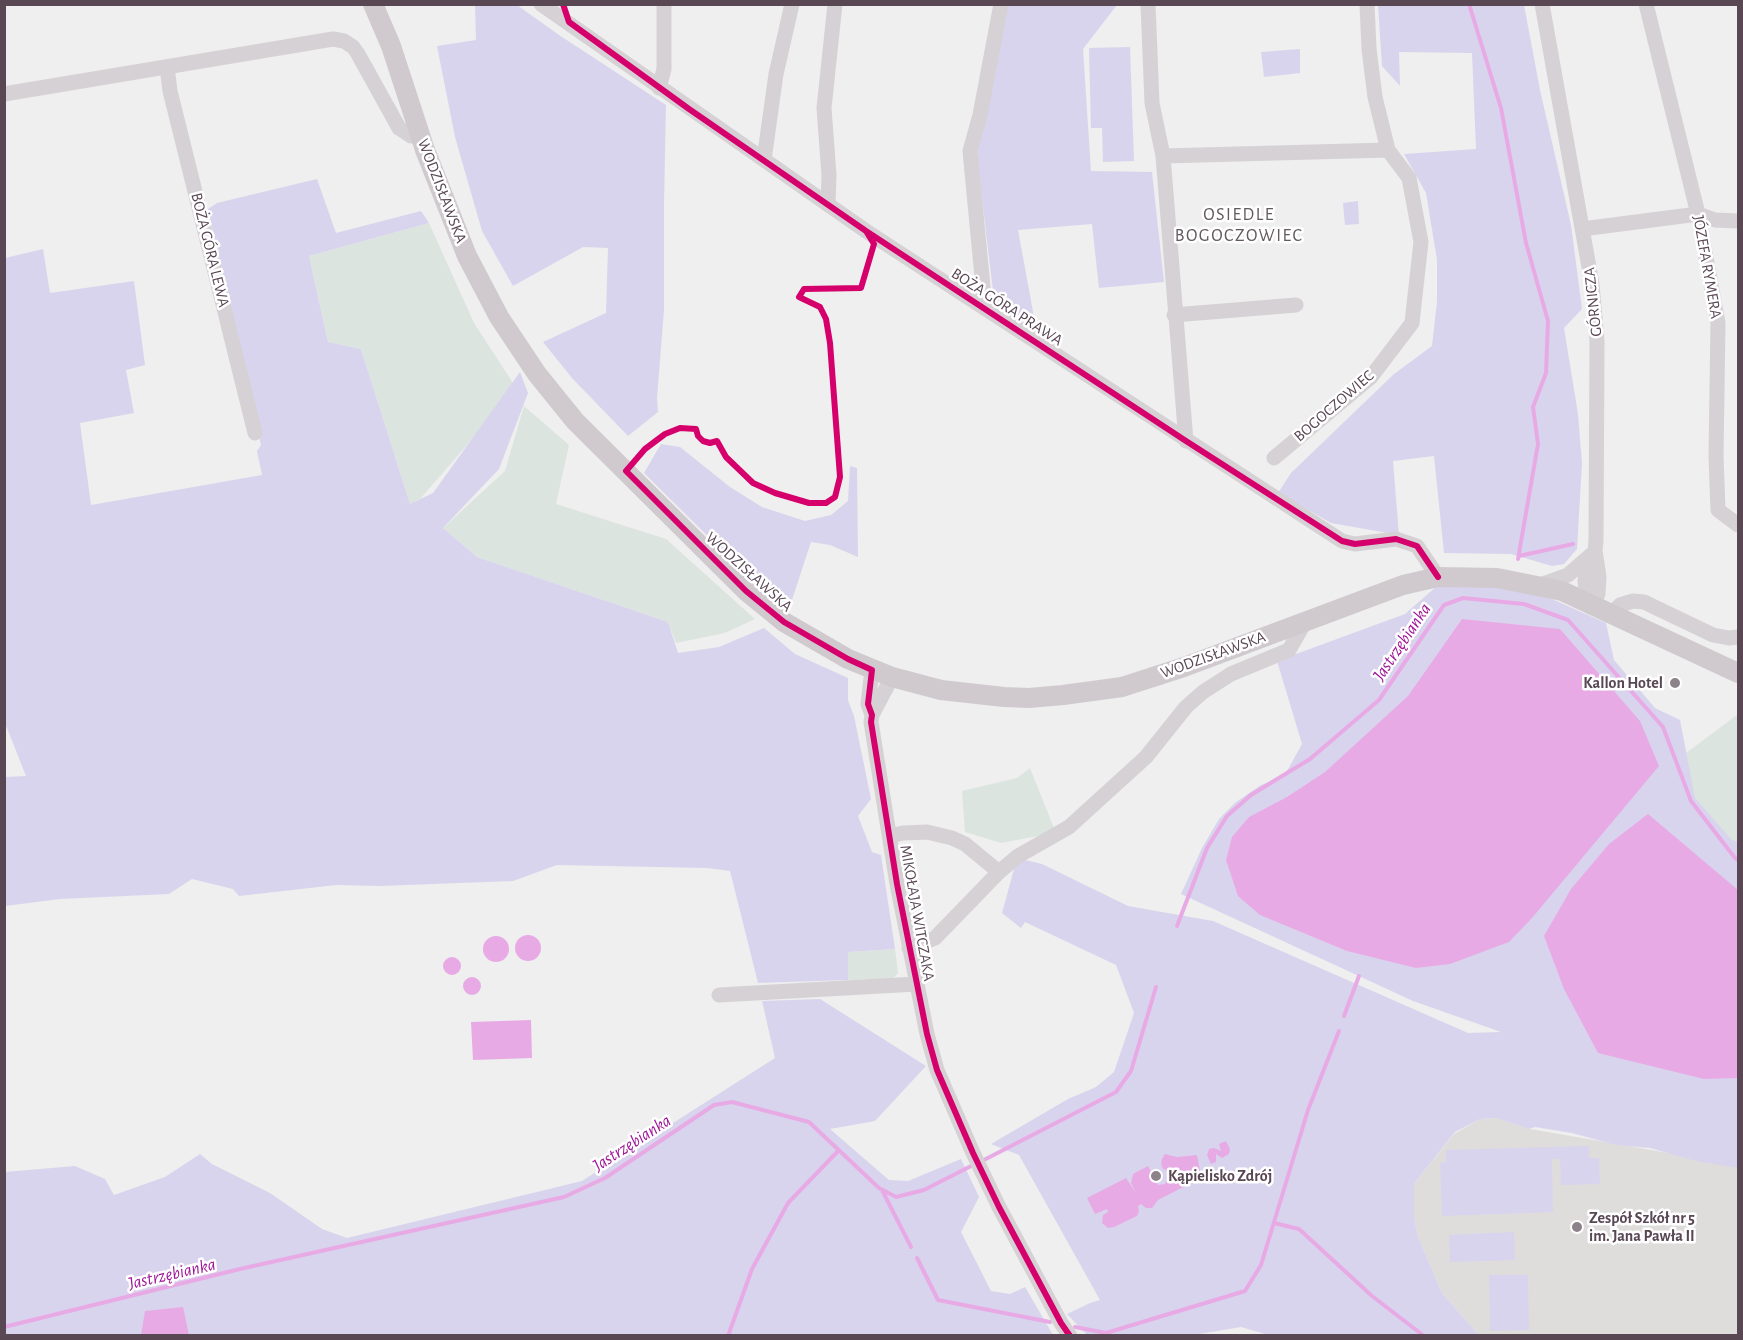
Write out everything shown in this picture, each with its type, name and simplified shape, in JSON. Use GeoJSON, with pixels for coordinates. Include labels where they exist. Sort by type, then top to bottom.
{"type":"FeatureCollection","features":[{"type":"Feature","properties":{"kind":"main road","name":"WODZISŁAWSKA"},"geometry":{"type":"LineString","coordinates":[[373,4],[391,46],[421,136],[467,256],[499,317],[537,374],[575,421],[746,591],[784,622],[848,659],[892,677],[941,690],[968,694],[1029,698],[1122,687],[1184,667],[1404,585],[1438,577],[1497,578],[1562,591],[1738,673]]}},
{"type":"Feature","properties":{"kind":"street","name":"BOŻA GÓRA PRAWA"},"geometry":{"type":"LineString","coordinates":[[541,4],[828,205],[1342,541],[1355,544],[1396,539],[1417,546],[1438,577]]}},
{"type":"Feature","properties":{"kind":"street"},"geometry":{"type":"LineString","coordinates":[[659,88],[663,69],[663,4]]}},
{"type":"Feature","properties":{"kind":"street"},"geometry":{"type":"LineString","coordinates":[[764,160],[776,74],[792,4]]}},
{"type":"Feature","properties":{"kind":"street"},"geometry":{"type":"LineString","coordinates":[[828,205],[829,175],[824,108],[835,4]]}},
{"type":"Feature","properties":{"kind":"street","name":"BOŻA GÓRA PRAWA"},"geometry":{"type":"LineString","coordinates":[[985,308],[970,151],[980,115],[1001,4]]}},
{"type":"Feature","properties":{"kind":"street"},"geometry":{"type":"LineString","coordinates":[[1148,4],[1152,103],[1163,156],[1174,315],[1186,441]]}},
{"type":"Feature","properties":{"kind":"street","name":"BOGOCZOWIEC"},"geometry":{"type":"LineString","coordinates":[[1274,458],[1371,377],[1412,323],[1421,242],[1409,178],[1388,150],[1375,97],[1369,50],[1367,4]]}},
{"type":"Feature","properties":{"kind":"street","name":"GÓRNICZA"},"geometry":{"type":"LineString","coordinates":[[1542,4],[1592,284],[1598,341],[1595,550],[1587,568],[1585,581],[1590,603]]}},
{"type":"Feature","properties":{"kind":"street","name":"JÓZEFA RYMERA"},"geometry":{"type":"LineString","coordinates":[[1646,4],[1698,214],[1718,323],[1716,456],[1719,510],[1738,525]]}},
{"type":"Feature","properties":{"kind":"street"},"geometry":{"type":"LineString","coordinates":[[4,94],[324,39],[344,41],[358,54],[399,128],[411,136],[421,136]]}},
{"type":"Feature","properties":{"kind":"street","name":"BOŻA GÓRA LEWA"},"geometry":{"type":"LineString","coordinates":[[167,67],[170,91],[255,433]]}},
{"type":"Feature","properties":{"kind":"street"},"geometry":{"type":"LineString","coordinates":[[1163,156],[1388,150]]}},
{"type":"Feature","properties":{"kind":"street"},"geometry":{"type":"LineString","coordinates":[[1582,229],[1698,214],[1714,220],[1738,221]]}},
{"type":"Feature","properties":{"kind":"street"},"geometry":{"type":"LineString","coordinates":[[1174,315],[1296,305]]}},
{"type":"Feature","properties":{"kind":"street"},"geometry":{"type":"LineString","coordinates":[[1540,585],[1568,576],[1595,550]]}},
{"type":"Feature","properties":{"kind":"street"},"geometry":{"type":"LineString","coordinates":[[1612,614],[1620,605],[1633,601],[1644,602],[1713,635],[1738,637]]}},
{"type":"Feature","properties":{"kind":"street"},"geometry":{"type":"LineString","coordinates":[[909,948],[935,938],[999,872],[1018,856],[1069,827],[1146,757],[1186,707],[1203,692],[1231,674],[1289,650],[1305,622]]}},
{"type":"Feature","properties":{"kind":"street","name":"MIKOŁAJA WITCZAKA"},"geometry":{"type":"LineString","coordinates":[[872,670],[868,704],[872,715],[871,722],[909,948],[927,1034],[938,1070],[973,1153],[1061,1323],[1070,1335]]}},
{"type":"Feature","properties":{"kind":"street"},"geometry":{"type":"LineString","coordinates":[[872,715],[892,677]]}},
{"type":"Feature","properties":{"kind":"street"},"geometry":{"type":"LineString","coordinates":[[890,836],[927,832],[952,838],[965,844],[999,872]]}},
{"type":"Feature","properties":{"kind":"street"},"geometry":{"type":"LineString","coordinates":[[719,995],[917,984]]}},
{"type":"Feature","properties":{"kind":"shaded area"},"geometry":{"type":"Polygon","coordinates":[[[475,5],[517,5],[666,105],[664,310],[657,398],[658,412],[628,436],[572,378],[543,342],[606,313],[608,248],[583,247],[513,286],[482,231],[455,137],[437,46],[476,40],[475,5]]]}},
{"type":"Feature","properties":{"kind":"shaded area"},"geometry":{"type":"Polygon","coordinates":[[[995,5],[1117,5],[1083,49],[1091,171],[1152,172],[1164,282],[1099,288],[1092,224],[1018,230],[1038,339],[1004,310],[993,291],[977,157],[995,5]]]}},
{"type":"Feature","properties":{"kind":"shaded area"},"geometry":{"type":"Polygon","coordinates":[[[1378,5],[1524,5],[1540,90],[1571,225],[1582,309],[1564,328],[1578,414],[1582,463],[1577,549],[1564,564],[1552,566],[1511,554],[1444,553],[1434,456],[1393,461],[1399,535],[1331,523],[1278,493],[1291,473],[1394,374],[1432,346],[1437,302],[1437,260],[1426,193],[1404,154],[1476,149],[1472,53],[1399,52],[1400,86],[1382,66],[1378,5]]]}},
{"type":"Feature","properties":{"kind":"shaded area"},"geometry":{"type":"Polygon","coordinates":[[[1130,47],[1134,161],[1103,162],[1102,128],[1091,128],[1089,48],[1130,47]]]}},
{"type":"Feature","properties":{"kind":"shaded area"},"geometry":{"type":"Polygon","coordinates":[[[1300,49],[1300,73],[1264,77],[1261,52],[1300,49]]]}},
{"type":"Feature","properties":{"kind":"shaded area"},"geometry":{"type":"Polygon","coordinates":[[[317,179],[336,233],[421,211],[429,223],[309,256],[328,342],[361,349],[410,504],[433,493],[520,372],[528,393],[499,469],[443,528],[477,557],[668,622],[678,653],[719,647],[764,628],[795,654],[848,678],[848,700],[854,716],[871,799],[858,816],[872,852],[881,855],[895,949],[848,952],[848,980],[758,983],[730,871],[707,868],[557,865],[513,881],[380,886],[336,885],[239,896],[233,889],[192,879],[169,894],[60,899],[5,906],[5,777],[26,776],[5,723],[5,258],[43,249],[50,293],[134,281],[145,365],[126,370],[134,413],[80,423],[91,505],[262,475],[257,451],[261,445],[208,209],[217,203],[317,179]]]}},
{"type":"Feature","properties":{"kind":"shaded area"},"geometry":{"type":"Polygon","coordinates":[[[1358,201],[1359,224],[1345,225],[1343,203],[1358,201]]]}},
{"type":"Feature","properties":{"kind":"shaded area"},"geometry":{"type":"Polygon","coordinates":[[[429,223],[474,323],[513,383],[480,430],[420,499],[410,504],[361,349],[328,342],[309,256],[429,223]]]}},
{"type":"Feature","properties":{"kind":"shaded area"},"geometry":{"type":"Polygon","coordinates":[[[524,406],[569,445],[556,504],[666,539],[755,619],[725,633],[676,643],[668,622],[477,557],[443,528],[505,471],[524,406]]]}},
{"type":"Feature","properties":{"kind":"shaded area"},"geometry":{"type":"Polygon","coordinates":[[[661,444],[680,447],[730,487],[762,507],[805,521],[831,515],[848,501],[850,466],[857,468],[858,557],[830,545],[811,542],[789,609],[745,573],[644,473],[661,444]]]}},
{"type":"Feature","properties":{"kind":"shaded area"},"geometry":{"type":"Polygon","coordinates":[[[1486,583],[1552,599],[1606,623],[1614,660],[1655,708],[1680,720],[1695,798],[1732,840],[1738,842],[1738,1168],[1696,1161],[1650,1148],[1616,1145],[1572,1133],[1535,1127],[1529,1129],[1496,1118],[1480,1119],[1455,1132],[1414,1184],[1414,1217],[1418,1237],[1442,1293],[1479,1335],[1272,1336],[1241,1327],[1193,1335],[1087,1335],[1067,1314],[1100,1300],[1019,1155],[991,1144],[1068,1099],[1096,1087],[1114,1072],[1134,1013],[1116,965],[1025,922],[1021,928],[1002,913],[1017,858],[1042,864],[1128,906],[1213,921],[1468,1033],[1501,1032],[1413,1001],[1181,894],[1202,848],[1219,819],[1236,802],[1261,785],[1281,777],[1287,771],[1302,744],[1277,661],[1405,614],[1437,586],[1486,583]]]}},
{"type":"Feature","properties":{"kind":"shaded area"},"geometry":{"type":"Polygon","coordinates":[[[1462,619],[1560,629],[1640,721],[1659,766],[1532,918],[1509,942],[1450,964],[1416,968],[1347,951],[1260,915],[1238,896],[1226,860],[1232,837],[1249,817],[1287,797],[1325,772],[1408,696],[1462,619]]]}},
{"type":"Feature","properties":{"kind":"shaded area"},"geometry":{"type":"Polygon","coordinates":[[[1738,709],[1738,851],[1698,811],[1682,756],[1737,715],[1738,709]]]}},
{"type":"Feature","properties":{"kind":"shaded area"},"geometry":{"type":"Polygon","coordinates":[[[1030,768],[1054,828],[1038,836],[1001,843],[965,832],[962,791],[1017,778],[1030,768]]]}},
{"type":"Feature","properties":{"kind":"shaded area"},"geometry":{"type":"Polygon","coordinates":[[[1648,814],[1738,890],[1738,1078],[1704,1079],[1598,1053],[1564,989],[1544,936],[1571,889],[1609,844],[1648,814]]]}},
{"type":"Feature","properties":{"kind":"shaded area"},"geometry":{"type":"Polygon","coordinates":[[[528,935],[537,939],[541,948],[537,957],[528,961],[519,957],[515,948],[519,939],[528,935]]]}},
{"type":"Feature","properties":{"kind":"shaded area"},"geometry":{"type":"Polygon","coordinates":[[[496,936],[505,940],[509,949],[505,958],[496,962],[487,958],[483,949],[487,940],[496,936]]]}},
{"type":"Feature","properties":{"kind":"shaded area"},"geometry":{"type":"Polygon","coordinates":[[[895,949],[898,973],[893,979],[848,980],[848,952],[895,949]]]}},
{"type":"Feature","properties":{"kind":"shaded area"},"geometry":{"type":"Polygon","coordinates":[[[452,957],[458,960],[461,966],[458,972],[452,975],[446,972],[443,966],[446,960],[452,957]]]}},
{"type":"Feature","properties":{"kind":"shaded area"},"geometry":{"type":"Polygon","coordinates":[[[472,977],[478,980],[481,986],[478,992],[472,995],[466,992],[463,986],[466,980],[472,977]]]}},
{"type":"Feature","properties":{"kind":"shaded area"},"geometry":{"type":"Polygon","coordinates":[[[820,999],[926,1066],[875,1121],[830,1129],[889,1180],[908,1181],[961,1159],[979,1197],[961,1232],[991,1291],[1010,1294],[1025,1287],[1053,1335],[5,1336],[5,1172],[75,1166],[105,1179],[114,1195],[165,1177],[200,1154],[212,1164],[270,1193],[322,1229],[347,1238],[582,1181],[775,1058],[762,1001],[820,999]]]}},
{"type":"Feature","properties":{"kind":"shaded area"},"geometry":{"type":"Polygon","coordinates":[[[531,1020],[532,1058],[473,1060],[471,1022],[531,1020]]]}},
{"type":"Feature","properties":{"kind":"shaded area","name":"Zespół Szkół nr 5 im. Jana Pawła II"},"geometry":{"type":"Polygon","coordinates":[[[1496,1118],[1530,1129],[1738,1165],[1738,1335],[1479,1335],[1442,1293],[1418,1237],[1414,1217],[1414,1184],[1454,1134],[1480,1119],[1496,1118]]]}},
{"type":"Feature","properties":{"kind":"shaded area"},"geometry":{"type":"Polygon","coordinates":[[[1226,1141],[1230,1149],[1229,1154],[1222,1158],[1216,1154],[1216,1162],[1211,1164],[1207,1155],[1209,1149],[1214,1148],[1221,1151],[1219,1144],[1226,1141]]]}},
{"type":"Feature","properties":{"kind":"shaded area"},"geometry":{"type":"Polygon","coordinates":[[[1589,1146],[1589,1158],[1599,1158],[1600,1184],[1561,1185],[1560,1159],[1552,1159],[1553,1212],[1442,1216],[1440,1163],[1446,1162],[1446,1150],[1589,1146]]]}},
{"type":"Feature","properties":{"kind":"shaded area"},"geometry":{"type":"Polygon","coordinates":[[[1165,1154],[1177,1157],[1197,1155],[1201,1175],[1197,1180],[1158,1200],[1152,1208],[1146,1208],[1141,1204],[1138,1206],[1137,1216],[1114,1227],[1108,1228],[1102,1223],[1103,1215],[1108,1212],[1107,1209],[1095,1214],[1087,1198],[1126,1178],[1136,1193],[1131,1183],[1133,1174],[1148,1166],[1158,1185],[1165,1184],[1169,1177],[1168,1171],[1163,1169],[1161,1164],[1165,1154]]]}},
{"type":"Feature","properties":{"kind":"shaded area"},"geometry":{"type":"Polygon","coordinates":[[[1514,1232],[1515,1260],[1450,1262],[1449,1235],[1514,1232]]]}},
{"type":"Feature","properties":{"kind":"shaded area"},"geometry":{"type":"Polygon","coordinates":[[[1489,1275],[1528,1275],[1529,1330],[1490,1331],[1489,1275]]]}},
{"type":"Feature","properties":{"kind":"shaded area"},"geometry":{"type":"Polygon","coordinates":[[[183,1307],[189,1335],[141,1335],[145,1311],[183,1307]]]}},
{"type":"Feature","properties":{"kind":"waterway"},"geometry":{"type":"LineString","coordinates":[[1469,4],[1501,108],[1526,243],[1548,321],[1546,373],[1533,407],[1538,444],[1518,559]]}},
{"type":"Feature","properties":{"kind":"waterway"},"geometry":{"type":"LineString","coordinates":[[1519,556],[1573,544]]}},
{"type":"Feature","properties":{"kind":"waterway","name":"Jastrzębianka"},"geometry":{"type":"LineString","coordinates":[[1177,926],[1207,848],[1227,816],[1251,795],[1310,759],[1379,700],[1444,605],[1463,598],[1524,604],[1568,620],[1663,727],[1691,801],[1738,860]]}},
{"type":"Feature","properties":{"kind":"waterway"},"geometry":{"type":"LineString","coordinates":[[1344,1016],[1359,976]]}},
{"type":"Feature","properties":{"kind":"waterway","name":"Jastrzębianka"},"geometry":{"type":"LineString","coordinates":[[980,1162],[1116,1092],[1131,1071],[1156,987]]}},
{"type":"Feature","properties":{"kind":"waterway"},"geometry":{"type":"LineString","coordinates":[[1075,1327],[1106,1333],[1245,1291],[1261,1265],[1308,1110],[1339,1031]]}},
{"type":"Feature","properties":{"kind":"waterway","name":"Jastrzębianka"},"geometry":{"type":"LineString","coordinates":[[4,1327],[240,1269],[564,1197],[605,1178],[714,1105],[732,1102],[809,1122],[879,1188],[896,1197],[924,1190],[973,1165]]}},
{"type":"Feature","properties":{"kind":"waterway"},"geometry":{"type":"LineString","coordinates":[[728,1336],[752,1269],[788,1203],[839,1150]]}},
{"type":"Feature","properties":{"kind":"waterway"},"geometry":{"type":"LineString","coordinates":[[883,1192],[911,1247]]}},
{"type":"Feature","properties":{"kind":"waterway"},"geometry":{"type":"LineString","coordinates":[[1274,1223],[1299,1229],[1372,1296],[1424,1336]]}},
{"type":"Feature","properties":{"kind":"waterway"},"geometry":{"type":"LineString","coordinates":[[917,1258],[938,1300],[1050,1322]]}},
{"type":"Feature","properties":{"kind":"cycle path"},"geometry":{"type":"LineString","coordinates":[[563,4],[569,22],[689,109],[866,231],[1186,441],[1342,541],[1355,544],[1396,539],[1417,546],[1438,577]]}},
{"type":"Feature","properties":{"kind":"cycle path"},"geometry":{"type":"LineString","coordinates":[[866,231],[874,244],[861,288],[804,289],[799,297],[820,307],[826,319],[830,343],[840,477],[835,497],[826,503],[809,503],[775,493],[753,483],[726,457],[717,441],[710,443],[703,441],[696,429],[680,428],[665,434],[645,449],[626,471],[746,591],[784,622],[848,659],[872,670],[868,704],[872,715],[871,722],[897,884],[927,1034],[937,1070],[999,1207],[1070,1336]]}},
{"type":"Feature","properties":{"kind":"place","name":"Kallon Hotel"},"geometry":{"type":"Point","coordinates":[1675,683]}},
{"type":"Feature","properties":{"kind":"place","name":"Kąpielisko Zdrój"},"geometry":{"type":"Point","coordinates":[1156,1176]}},
{"type":"Feature","properties":{"kind":"place","name":"Zespół Szkół nr 5 im. Jana Pawła II"},"geometry":{"type":"Point","coordinates":[1577,1227]}},
{"type":"Feature","properties":{"kind":"district","name":"OSIEDLE BOGOCZOWIEC"},"geometry":{"type":"Point","coordinates":[1239,225]}}]}
